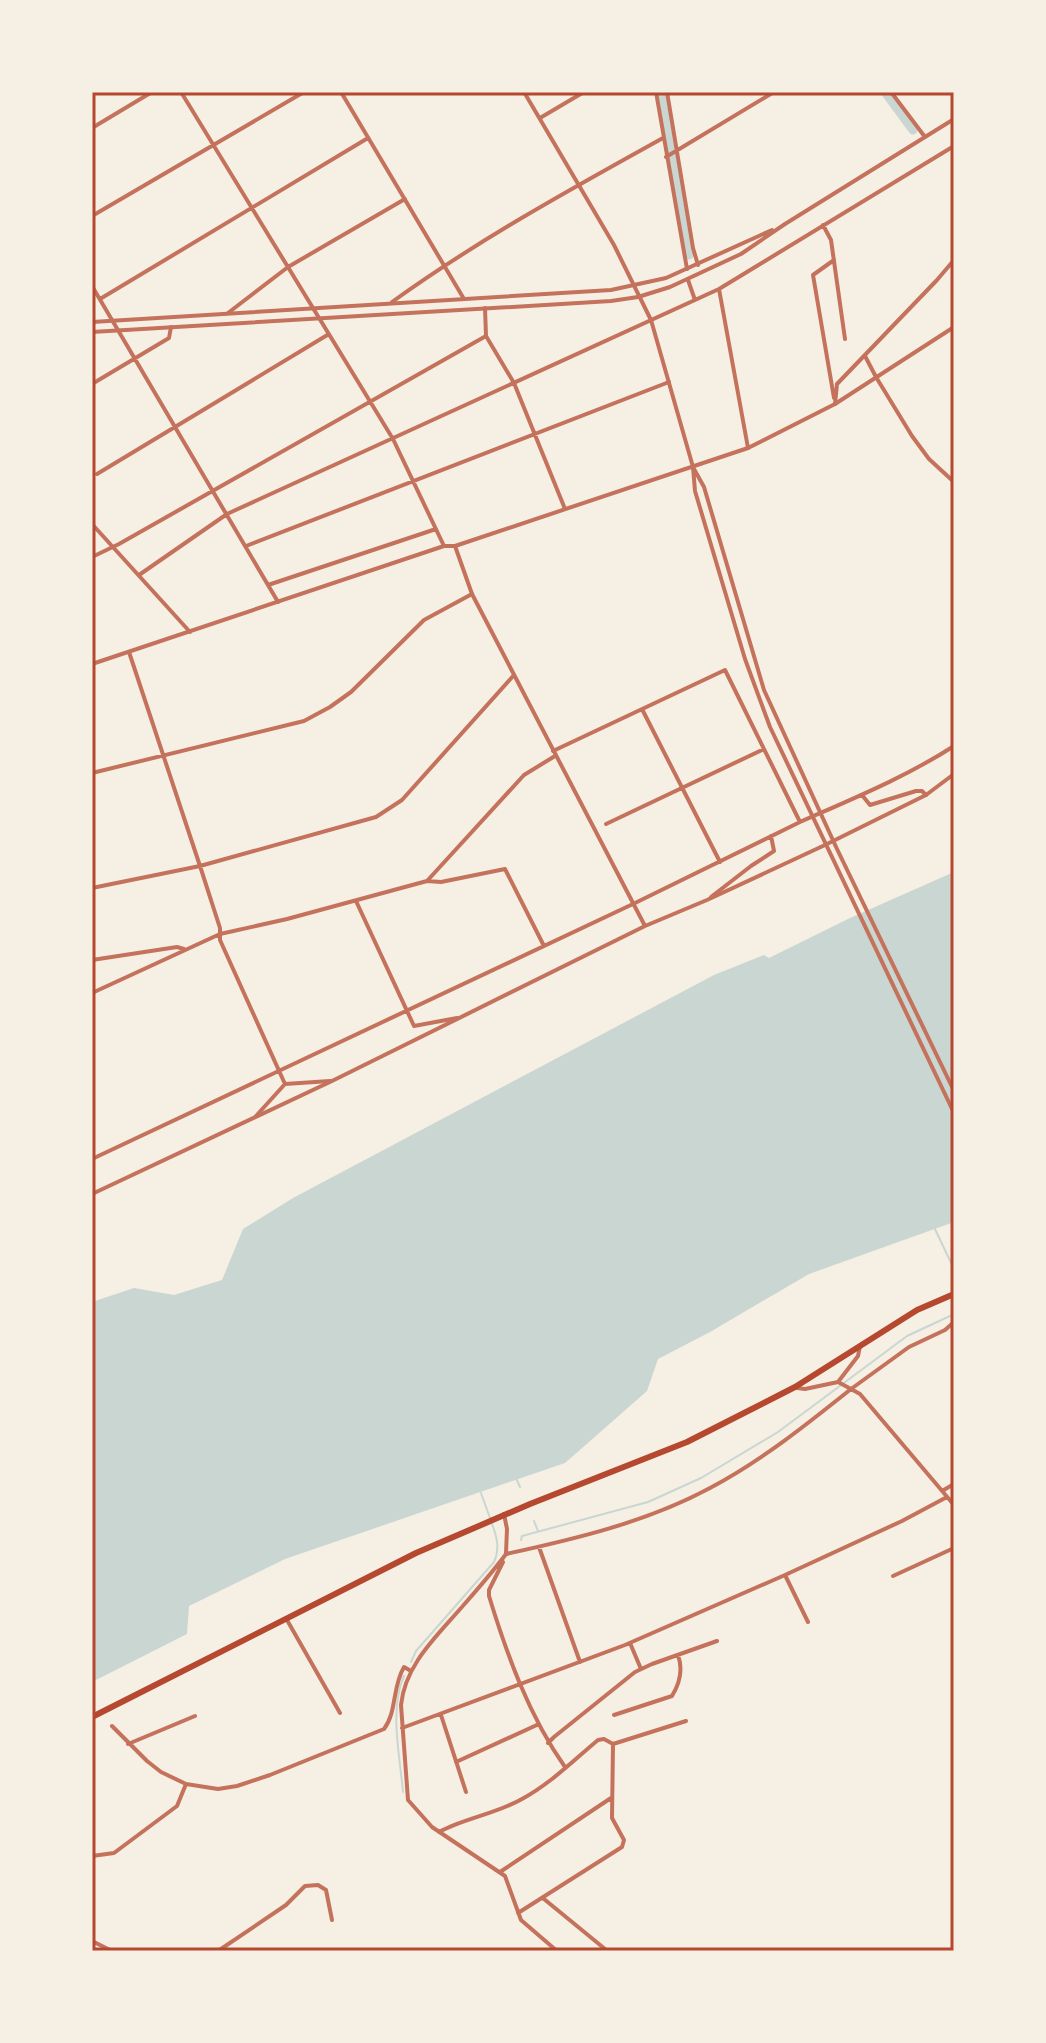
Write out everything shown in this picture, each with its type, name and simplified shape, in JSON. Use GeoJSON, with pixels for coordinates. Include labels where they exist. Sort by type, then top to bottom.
{"type":"FeatureCollection","features":[{"type":"Feature","properties":{"kind":"main road"},"geometry":{"type":"LineString","coordinates":[[92,1717],[416,1553],[504,1514],[687,1442],[795,1387],[917,1310],[954,1294]]}},
{"type":"Feature","properties":{"kind":"street"},"geometry":{"type":"LineString","coordinates":[[92,128],[152,92]]}},
{"type":"Feature","properties":{"kind":"street"},"geometry":{"type":"LineString","coordinates":[[181,92],[371,401],[393,439],[444,546]]}},
{"type":"Feature","properties":{"kind":"street"},"geometry":{"type":"LineString","coordinates":[[92,216],[304,92]]}},
{"type":"Feature","properties":{"kind":"street"},"geometry":{"type":"LineString","coordinates":[[341,92],[464,299]]}},
{"type":"Feature","properties":{"kind":"street"},"geometry":{"type":"LineString","coordinates":[[524,92],[614,245],[651,320],[693,467],[695,491],[756,693],[805,804],[954,1113]]}},
{"type":"Feature","properties":{"kind":"street"},"geometry":{"type":"LineString","coordinates":[[540,118],[584,92]]}},
{"type":"Feature","properties":{"kind":"street"},"geometry":{"type":"LineString","coordinates":[[656,92],[663,138],[671,153],[698,265]]}},
{"type":"Feature","properties":{"kind":"street"},"geometry":{"type":"LineString","coordinates":[[667,92],[671,153],[687,269]]}},
{"type":"Feature","properties":{"kind":"street"},"geometry":{"type":"LineString","coordinates":[[671,153],[774,92]]}},
{"type":"Feature","properties":{"kind":"street"},"geometry":{"type":"LineString","coordinates":[[891,92],[925,137]]}},
{"type":"Feature","properties":{"kind":"street"},"geometry":{"type":"LineString","coordinates":[[92,332],[638,297],[688,280],[741,254],[954,119]]}},
{"type":"Feature","properties":{"kind":"street"},"geometry":{"type":"LineString","coordinates":[[100,299],[368,138]]}},
{"type":"Feature","properties":{"kind":"street"},"geometry":{"type":"LineString","coordinates":[[391,304],[444,265],[663,138]]}},
{"type":"Feature","properties":{"kind":"street"},"geometry":{"type":"LineString","coordinates":[[139,575],[227,514],[719,289],[953,148]]}},
{"type":"Feature","properties":{"kind":"street"},"geometry":{"type":"LineString","coordinates":[[226,314],[288,267],[405,199]]}},
{"type":"Feature","properties":{"kind":"street"},"geometry":{"type":"LineString","coordinates":[[92,322],[611,290],[666,278],[785,224]]}},
{"type":"Feature","properties":{"kind":"street"},"geometry":{"type":"LineString","coordinates":[[823,225],[831,240],[845,339]]}},
{"type":"Feature","properties":{"kind":"street"},"geometry":{"type":"LineString","coordinates":[[834,260],[813,275],[835,404]]}},
{"type":"Feature","properties":{"kind":"street"},"geometry":{"type":"LineString","coordinates":[[835,404],[837,384],[954,260]]}},
{"type":"Feature","properties":{"kind":"street"},"geometry":{"type":"LineString","coordinates":[[688,280],[695,300]]}},
{"type":"Feature","properties":{"kind":"street"},"geometry":{"type":"LineString","coordinates":[[92,286],[278,602]]}},
{"type":"Feature","properties":{"kind":"street"},"geometry":{"type":"LineString","coordinates":[[719,289],[748,448]]}},
{"type":"Feature","properties":{"kind":"street"},"geometry":{"type":"LineString","coordinates":[[485,308],[486,336],[514,383],[565,509]]}},
{"type":"Feature","properties":{"kind":"street"},"geometry":{"type":"LineString","coordinates":[[92,384],[169,338],[171,327]]}},
{"type":"Feature","properties":{"kind":"street"},"geometry":{"type":"LineString","coordinates":[[92,664],[748,448],[835,404],[954,327]]}},
{"type":"Feature","properties":{"kind":"street"},"geometry":{"type":"LineString","coordinates":[[97,474],[329,334]]}},
{"type":"Feature","properties":{"kind":"street"},"geometry":{"type":"LineString","coordinates":[[92,557],[486,336]]}},
{"type":"Feature","properties":{"kind":"street"},"geometry":{"type":"LineString","coordinates":[[865,356],[921,448],[954,482]]}},
{"type":"Feature","properties":{"kind":"street"},"geometry":{"type":"LineString","coordinates":[[246,546],[669,382]]}},
{"type":"Feature","properties":{"kind":"street"},"geometry":{"type":"LineString","coordinates":[[693,467],[704,487],[764,690],[954,1091]]}},
{"type":"Feature","properties":{"kind":"street"},"geometry":{"type":"LineString","coordinates":[[92,524],[190,632]]}},
{"type":"Feature","properties":{"kind":"street"},"geometry":{"type":"LineString","coordinates":[[268,585],[436,529]]}},
{"type":"Feature","properties":{"kind":"street"},"geometry":{"type":"LineString","coordinates":[[455,546],[472,594],[645,926]]}},
{"type":"Feature","properties":{"kind":"street"},"geometry":{"type":"LineString","coordinates":[[92,773],[304,721],[351,692],[424,620],[472,594]]}},
{"type":"Feature","properties":{"kind":"street"},"geometry":{"type":"LineString","coordinates":[[129,652],[220,928],[220,940],[285,1084]]}},
{"type":"Feature","properties":{"kind":"street"},"geometry":{"type":"LineString","coordinates":[[427,881],[524,775],[554,754],[725,670],[800,822]]}},
{"type":"Feature","properties":{"kind":"street"},"geometry":{"type":"LineString","coordinates":[[92,888],[200,866],[359,824],[388,811],[402,800],[514,675]]}},
{"type":"Feature","properties":{"kind":"street"},"geometry":{"type":"LineString","coordinates":[[643,710],[720,862]]}},
{"type":"Feature","properties":{"kind":"street"},"geometry":{"type":"LineString","coordinates":[[92,1159],[862,795],[928,763],[954,746]]}},
{"type":"Feature","properties":{"kind":"street"},"geometry":{"type":"LineString","coordinates":[[606,824],[764,749]]}},
{"type":"Feature","properties":{"kind":"street"},"geometry":{"type":"LineString","coordinates":[[92,1194],[332,1081],[645,926],[707,900],[926,795],[954,774]]}},
{"type":"Feature","properties":{"kind":"street"},"geometry":{"type":"LineString","coordinates":[[862,795],[870,805],[916,791],[926,795]]}},
{"type":"Feature","properties":{"kind":"street"},"geometry":{"type":"LineString","coordinates":[[707,900],[774,851],[771,836]]}},
{"type":"Feature","properties":{"kind":"street"},"geometry":{"type":"LineString","coordinates":[[92,993],[220,934],[427,881],[441,882],[505,869],[544,946]]}},
{"type":"Feature","properties":{"kind":"street"},"geometry":{"type":"LineString","coordinates":[[356,901],[414,1026],[463,1017]]}},
{"type":"Feature","properties":{"kind":"street"},"geometry":{"type":"LineString","coordinates":[[92,960],[177,947],[186,950]]}},
{"type":"Feature","properties":{"kind":"street"},"geometry":{"type":"LineString","coordinates":[[256,1116],[285,1084],[332,1081]]}},
{"type":"Feature","properties":{"kind":"street"},"geometry":{"type":"LineString","coordinates":[[557,1951],[521,1920],[505,1876],[432,1827],[408,1800],[402,1691],[411,1671],[427,1646],[506,1554],[633,1521],[710,1488],[773,1449],[850,1388],[909,1347],[945,1330],[954,1322]]}},
{"type":"Feature","properties":{"kind":"street"},"geometry":{"type":"LineString","coordinates":[[840,1383],[858,1356],[860,1346]]}},
{"type":"Feature","properties":{"kind":"street"},"geometry":{"type":"LineString","coordinates":[[795,1387],[805,1389],[840,1383],[860,1394],[954,1505]]}},
{"type":"Feature","properties":{"kind":"street"},"geometry":{"type":"LineString","coordinates":[[942,1491],[954,1484]]}},
{"type":"Feature","properties":{"kind":"street"},"geometry":{"type":"LineString","coordinates":[[402,1728],[630,1643],[785,1575],[947,1497]]}},
{"type":"Feature","properties":{"kind":"street"},"geometry":{"type":"LineString","coordinates":[[504,1514],[506,1554],[489,1596],[504,1647],[548,1743],[565,1767]]}},
{"type":"Feature","properties":{"kind":"street"},"geometry":{"type":"LineString","coordinates":[[539,1547],[580,1662]]}},
{"type":"Feature","properties":{"kind":"street"},"geometry":{"type":"LineString","coordinates":[[893,1576],[954,1548]]}},
{"type":"Feature","properties":{"kind":"street"},"geometry":{"type":"LineString","coordinates":[[785,1575],[808,1622]]}},
{"type":"Feature","properties":{"kind":"street"},"geometry":{"type":"LineString","coordinates":[[286,1618],[340,1713]]}},
{"type":"Feature","properties":{"kind":"street"},"geometry":{"type":"LineString","coordinates":[[548,1743],[641,1669],[717,1641]]}},
{"type":"Feature","properties":{"kind":"street"},"geometry":{"type":"LineString","coordinates":[[630,1643],[641,1669]]}},
{"type":"Feature","properties":{"kind":"street"},"geometry":{"type":"LineString","coordinates":[[614,1715],[672,1696],[678,1686],[681,1664],[678,1655]]}},
{"type":"Feature","properties":{"kind":"street"},"geometry":{"type":"LineString","coordinates":[[112,1726],[161,1772],[186,1784],[218,1789],[237,1786],[384,1729],[390,1721],[398,1677],[404,1667],[411,1671]]}},
{"type":"Feature","properties":{"kind":"street"},"geometry":{"type":"LineString","coordinates":[[441,1714],[466,1792]]}},
{"type":"Feature","properties":{"kind":"street"},"geometry":{"type":"LineString","coordinates":[[128,1744],[195,1716]]}},
{"type":"Feature","properties":{"kind":"street"},"geometry":{"type":"LineString","coordinates":[[439,1832],[523,1799],[601,1739],[613,1744],[686,1721]]}},
{"type":"Feature","properties":{"kind":"street"},"geometry":{"type":"LineString","coordinates":[[456,1762],[539,1724]]}},
{"type":"Feature","properties":{"kind":"street"},"geometry":{"type":"LineString","coordinates":[[518,1913],[622,1847],[624,1840],[612,1818],[613,1744]]}},
{"type":"Feature","properties":{"kind":"street"},"geometry":{"type":"LineString","coordinates":[[92,1856],[114,1853],[177,1806],[186,1784]]}},
{"type":"Feature","properties":{"kind":"street"},"geometry":{"type":"LineString","coordinates":[[500,1872],[612,1797]]}},
{"type":"Feature","properties":{"kind":"street"},"geometry":{"type":"LineString","coordinates":[[218,1951],[286,1905],[305,1886],[318,1885],[326,1890],[332,1920]]}},
{"type":"Feature","properties":{"kind":"street"},"geometry":{"type":"LineString","coordinates":[[544,1898],[604,1951]]}},
{"type":"Feature","properties":{"kind":"street"},"geometry":{"type":"LineString","coordinates":[[92,1941],[112,1951]]}},
{"type":"Feature","properties":{"kind":"shaded area"},"geometry":{"type":"Polygon","coordinates":[[[954,872],[954,1222],[809,1274],[658,1359],[647,1391],[565,1463],[285,1559],[189,1606],[187,1634],[92,1682],[92,1302],[134,1288],[174,1295],[222,1280],[243,1229],[293,1198],[714,975],[764,955],[769,958],[954,872]]]}},
{"type":"Feature","properties":{"kind":"waterway"},"geometry":{"type":"LineString","coordinates":[[662,92],[689,255]]}},
{"type":"Feature","properties":{"kind":"waterway"},"geometry":{"type":"LineString","coordinates":[[885,92],[913,130]]}},
{"type":"Feature","properties":{"kind":"waterway"},"geometry":{"type":"LineString","coordinates":[[934,1227],[954,1269]]}},
{"type":"Feature","properties":{"kind":"waterway"},"geometry":{"type":"LineString","coordinates":[[521,1540],[522,1536],[648,1502],[701,1478],[778,1432],[907,1336],[950,1316]]}},
{"type":"Feature","properties":{"kind":"waterway"},"geometry":{"type":"LineString","coordinates":[[516,1478],[520,1487]]}},
{"type":"Feature","properties":{"kind":"waterway"},"geometry":{"type":"LineString","coordinates":[[481,1493],[490,1518]]}},
{"type":"Feature","properties":{"kind":"waterway"},"geometry":{"type":"LineString","coordinates":[[534,1521],[538,1531]]}},
{"type":"Feature","properties":{"kind":"waterway"},"geometry":{"type":"LineString","coordinates":[[411,1662],[416,1651],[494,1562],[497,1543],[492,1524]]}},
{"type":"Feature","properties":{"kind":"waterway"},"geometry":{"type":"LineString","coordinates":[[403,1792],[396,1718],[404,1676]]}}]}
